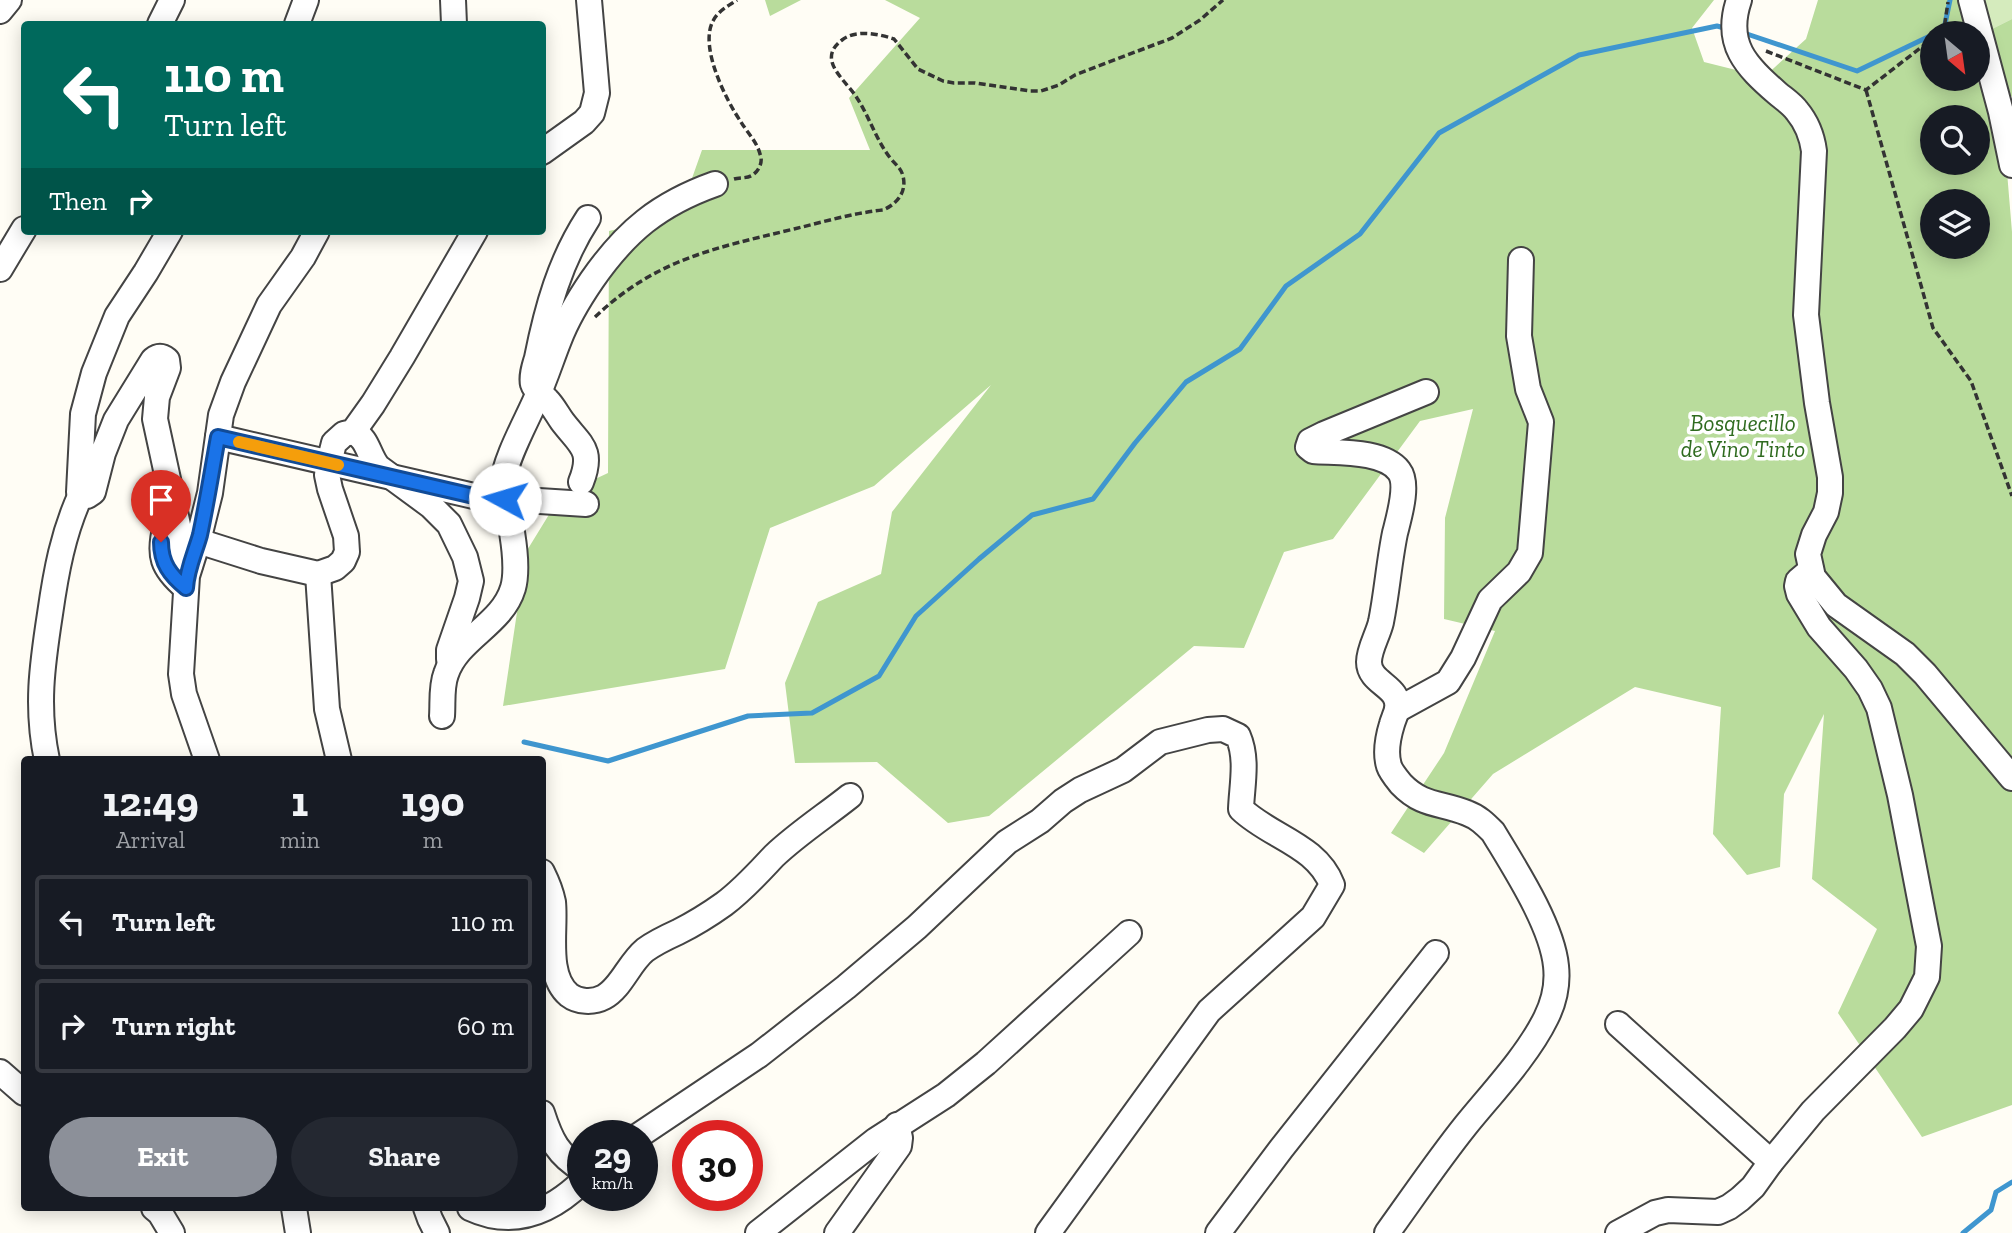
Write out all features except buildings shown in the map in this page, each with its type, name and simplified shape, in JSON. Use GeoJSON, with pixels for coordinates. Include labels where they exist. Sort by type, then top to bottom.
{"type":"FeatureCollection","features":[{"type":"Feature","properties":{"kind":"street"},"geometry":{"type":"LineString","coordinates":[[0,11],[9,0]]}},
{"type":"Feature","properties":{"kind":"street"},"geometry":{"type":"LineString","coordinates":[[162,21],[172,0]]}},
{"type":"Feature","properties":{"kind":"street"},"geometry":{"type":"LineString","coordinates":[[297,21],[306,0]]}},
{"type":"Feature","properties":{"kind":"street"},"geometry":{"type":"LineString","coordinates":[[453,0],[454,21]]}},
{"type":"Feature","properties":{"kind":"street"},"geometry":{"type":"LineString","coordinates":[[546,149],[584,122],[592,113],[597,93],[589,0]]}},
{"type":"Feature","properties":{"kind":"street"},"geometry":{"type":"LineString","coordinates":[[1737,5],[1734,38],[1739,53],[1749,66],[1797,111],[1812,138],[1814,151],[1806,315],[1830,477],[1830,493],[1826,512],[1808,554],[1813,577],[1836,605],[1905,654],[1925,674],[2012,778]]}},
{"type":"Feature","properties":{"kind":"street"},"geometry":{"type":"LineString","coordinates":[[1972,5],[2012,100]]}},
{"type":"Feature","properties":{"kind":"street"},"geometry":{"type":"LineString","coordinates":[[1972,5],[2001,112],[2012,165]]}},
{"type":"Feature","properties":{"kind":"street"},"geometry":{"type":"LineString","coordinates":[[442,716],[443,684],[451,662],[504,608],[512,591],[515,571],[505,499],[505,474],[571,314],[604,263],[624,238],[662,208],[715,184]]}},
{"type":"Feature","properties":{"kind":"street"},"geometry":{"type":"LineString","coordinates":[[218,437],[478,497],[505,499],[584,493],[586,464],[582,443],[534,386],[533,378],[551,298],[568,253],[588,218]]}},
{"type":"Feature","properties":{"kind":"street"},"geometry":{"type":"LineString","coordinates":[[0,269],[21,234]]}},
{"type":"Feature","properties":{"kind":"street"},"geometry":{"type":"LineString","coordinates":[[46,756],[40,704],[43,660],[60,553],[65,532],[81,494],[79,489],[83,414],[94,373],[117,316],[168,235]]}},
{"type":"Feature","properties":{"kind":"street"},"geometry":{"type":"LineString","coordinates":[[206,756],[184,694],[181,674],[188,577],[209,493],[221,415],[251,340],[269,305],[303,257],[315,235]]}},
{"type":"Feature","properties":{"kind":"street"},"geometry":{"type":"LineString","coordinates":[[353,432],[402,357],[473,235]]}},
{"type":"Feature","properties":{"kind":"street"},"geometry":{"type":"LineString","coordinates":[[1397,710],[1448,682],[1463,658],[1490,600],[1519,572],[1530,552],[1541,422],[1528,389],[1519,336],[1521,260]]}},
{"type":"Feature","properties":{"kind":"street"},"geometry":{"type":"LineString","coordinates":[[81,494],[87,496],[94,490],[103,453],[116,420],[153,360],[160,357],[167,360],[168,368],[157,397],[155,419],[173,503],[163,533],[161,551],[170,574],[188,577]]}},
{"type":"Feature","properties":{"kind":"street"},"geometry":{"type":"LineString","coordinates":[[1387,1233],[1458,1135],[1539,1031],[1556,987],[1556,967],[1546,928],[1493,832],[1482,821],[1468,813],[1428,803],[1412,795],[1398,781],[1389,766],[1387,744],[1397,710],[1393,693],[1372,675],[1369,664],[1381,624],[1404,482],[1401,473],[1393,465],[1373,456],[1313,451],[1307,447],[1310,441],[1324,434],[1426,392]]}},
{"type":"Feature","properties":{"kind":"street"},"geometry":{"type":"LineString","coordinates":[[198,541],[261,561],[318,574],[335,568],[343,561],[347,552],[346,536],[330,489],[328,463],[334,443],[344,433],[353,432],[364,439],[378,467],[431,506],[449,524],[465,557],[471,581],[449,650],[451,662]]}},
{"type":"Feature","properties":{"kind":"street"},"geometry":{"type":"LineString","coordinates":[[1618,1233],[1655,1213],[1668,1210],[1718,1212],[1729,1208],[1753,1187],[1813,1111],[1895,1028],[1911,1009],[1927,976],[1929,946],[1880,708],[1856,669],[1819,627],[1799,594],[1798,581],[1811,570]]}},
{"type":"Feature","properties":{"kind":"street"},"geometry":{"type":"LineString","coordinates":[[318,574],[327,709],[338,756]]}},
{"type":"Feature","properties":{"kind":"street"},"geometry":{"type":"LineString","coordinates":[[658,1122],[758,1055],[846,987],[917,927],[1007,842],[1040,821],[1063,801],[1123,770],[1160,742],[1223,729],[1238,736],[1242,745],[1244,764],[1241,809],[1252,820],[1313,856],[1327,872],[1332,885],[1313,917],[1209,1011],[1048,1233]]}},
{"type":"Feature","properties":{"kind":"street"},"geometry":{"type":"LineString","coordinates":[[546,881],[553,904],[553,948],[559,981],[575,998],[582,1001],[600,1000],[620,982],[626,970],[642,952],[722,905],[775,856],[849,796]]}},
{"type":"Feature","properties":{"kind":"street"},"geometry":{"type":"LineString","coordinates":[[753,1232],[897,1125],[946,1095],[986,1063],[1129,933]]}},
{"type":"Feature","properties":{"kind":"street"},"geometry":{"type":"LineString","coordinates":[[1218,1233],[1436,953]]}},
{"type":"Feature","properties":{"kind":"street"},"geometry":{"type":"LineString","coordinates":[[1618,1024],[1771,1162]]}},
{"type":"Feature","properties":{"kind":"street"},"geometry":{"type":"LineString","coordinates":[[0,1066],[0,1072],[21,1090]]}},
{"type":"Feature","properties":{"kind":"street"},"geometry":{"type":"LineString","coordinates":[[546,1124],[552,1140],[567,1159]]}},
{"type":"Feature","properties":{"kind":"street"},"geometry":{"type":"LineString","coordinates":[[837,1233],[899,1146],[897,1125]]}},
{"type":"Feature","properties":{"kind":"street"},"geometry":{"type":"LineString","coordinates":[[546,1208],[567,1195]]}},
{"type":"Feature","properties":{"kind":"street"},"geometry":{"type":"LineString","coordinates":[[158,1211],[172,1233]]}},
{"type":"Feature","properties":{"kind":"street"},"geometry":{"type":"LineString","coordinates":[[294,1211],[298,1233]]}},
{"type":"Feature","properties":{"kind":"street"},"geometry":{"type":"LineString","coordinates":[[427,1211],[437,1233]]}},
{"type":"Feature","properties":{"kind":"street"},"geometry":{"type":"LineString","coordinates":[[476,1211],[502,1217],[526,1216],[542,1211]]}},
{"type":"Feature","properties":{"kind":"path"},"geometry":{"type":"LineString","coordinates":[[715,184],[750,176],[758,169],[761,159],[728,100],[708,39],[709,29],[716,16],[737,0]]}},
{"type":"Feature","properties":{"kind":"path"},"geometry":{"type":"LineString","coordinates":[[587,324],[629,289],[652,274],[691,256],[732,244],[883,210],[897,202],[904,188],[902,173],[876,136],[857,97],[834,70],[832,56],[845,38],[869,34],[894,39],[918,69],[943,81],[1041,91],[1059,86],[1075,75],[1172,38],[1200,20],[1223,0]]}},
{"type":"Feature","properties":{"kind":"path"},"geometry":{"type":"LineString","coordinates":[[1945,21],[1949,0]]}},
{"type":"Feature","properties":{"kind":"path"},"geometry":{"type":"LineString","coordinates":[[1734,38],[1866,89]]}},
{"type":"Feature","properties":{"kind":"path"},"geometry":{"type":"LineString","coordinates":[[1866,89],[1920,47]]}},
{"type":"Feature","properties":{"kind":"path"},"geometry":{"type":"LineString","coordinates":[[1866,89],[1933,328],[1971,381],[2012,496]]}},
{"type":"Feature","properties":{"kind":"green space"},"geometry":{"type":"Polygon","coordinates":[[[765,0],[801,0],[770,16],[765,0]]]}},
{"type":"Feature","properties":{"kind":"green space","name":"Bosquecillo de Vino Tinto"},"geometry":{"type":"Polygon","coordinates":[[[885,0],[1714,0],[1692,28],[1704,62],[1764,77],[1806,39],[1818,0],[1963,0],[1967,21],[1920,21],[1920,91],[1982,91],[1988,105],[1920,105],[1920,175],[1990,175],[1990,111],[2005,148],[2012,232],[2012,1105],[1922,1137],[1838,1013],[1877,929],[1812,879],[1824,714],[1784,794],[1780,867],[1747,875],[1713,834],[1721,707],[1635,687],[1493,774],[1424,853],[1391,833],[1444,753],[1495,631],[1444,619],[1445,518],[1473,409],[1420,421],[1333,539],[1284,552],[1244,648],[1194,646],[989,816],[948,823],[877,762],[795,763],[785,683],[818,602],[881,574],[892,512],[991,385],[874,486],[770,528],[725,669],[503,706],[526,552],[561,495],[608,473],[609,231],[679,215],[702,150],[870,150],[849,98],[920,18],[885,0]]]}},
{"type":"Feature","properties":{"kind":"green space"},"geometry":{"type":"Polygon","coordinates":[[[1950,0],[2012,0],[2012,19],[1990,30],[1990,21],[1966,21],[1950,0]]]}},
{"type":"Feature","properties":{"kind":"green space"},"geometry":{"type":"Polygon","coordinates":[[[2012,19],[2012,97],[1990,70],[1990,30],[2012,19]]]}},
{"type":"Feature","properties":{"kind":"waterway"},"geometry":{"type":"LineString","coordinates":[[1946,21],[1950,0]]}},
{"type":"Feature","properties":{"kind":"waterway"},"geometry":{"type":"LineString","coordinates":[[524,742],[608,761],[748,716],[812,713],[879,676],[916,616],[1032,515],[1093,499],[1186,382],[1240,349],[1286,286],[1360,234],[1439,133],[1579,55],[1717,26],[1728,29]]}},
{"type":"Feature","properties":{"kind":"waterway"},"geometry":{"type":"LineString","coordinates":[[1741,32],[1857,71],[1920,41]]}},
{"type":"Feature","properties":{"kind":"waterway"},"geometry":{"type":"LineString","coordinates":[[1963,1233],[1991,1210],[1996,1192],[2012,1182]]}},
{"type":"Feature","properties":{"kind":"slow traffic"},"geometry":{"type":"LineString","coordinates":[[239,442],[338,465]]}},
{"type":"Feature","properties":{"kind":"route"},"geometry":{"type":"LineString","coordinates":[[161,542],[166,567],[186,588],[209,493],[218,437],[478,497],[505,499]]}}]}
